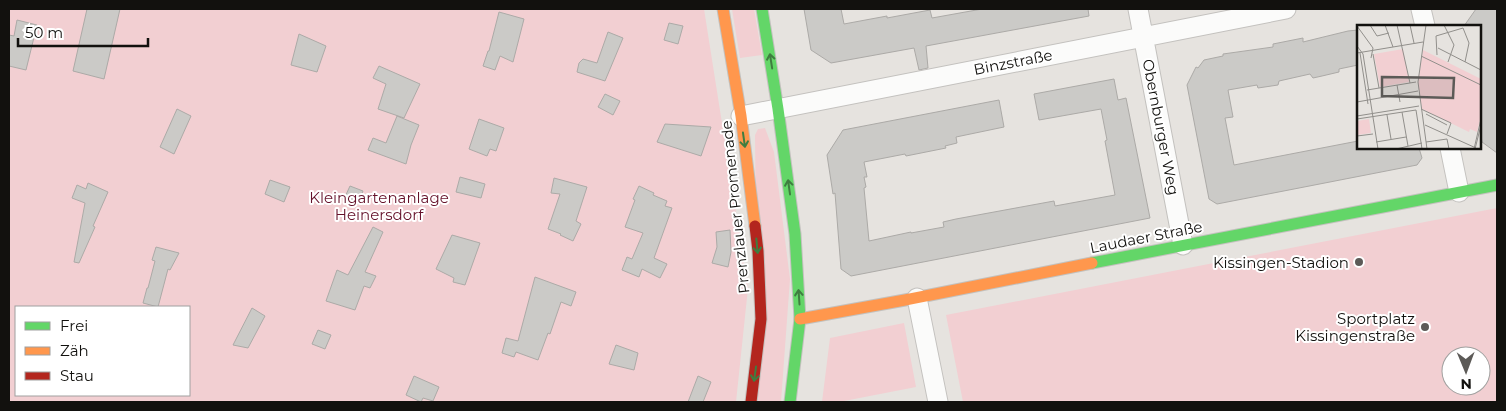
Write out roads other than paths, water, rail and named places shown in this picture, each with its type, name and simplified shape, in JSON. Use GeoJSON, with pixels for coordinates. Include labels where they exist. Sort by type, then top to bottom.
{"type":"FeatureCollection","features":[{"type":"Feature","properties":{"kind":"main road","name":"Prenzlauer Promenade"},"geometry":{"type":"LineString","coordinates":[[723,9],[741,116],[753,207],[760,293],[761,319],[751,402]]}},
{"type":"Feature","properties":{"kind":"main road"},"geometry":{"type":"LineString","coordinates":[[762,9],[792,212],[800,319],[790,402]]}},
{"type":"Feature","properties":{"kind":"main road","name":"Laudaer Straße"},"geometry":{"type":"LineString","coordinates":[[800,319],[1497,185]]}},
{"type":"Feature","properties":{"kind":"street","name":"Obernburger Weg"},"geometry":{"type":"LineString","coordinates":[[1138,9],[1183,245]]}},
{"type":"Feature","properties":{"kind":"street","name":"Binzstraße"},"geometry":{"type":"LineString","coordinates":[[741,116],[1286,9]]}},
{"type":"Feature","properties":{"kind":"street"},"geometry":{"type":"LineString","coordinates":[[1422,9],[1425,25]]}},
{"type":"Feature","properties":{"kind":"street"},"geometry":{"type":"LineString","coordinates":[[1450,149],[1459,192]]}},
{"type":"Feature","properties":{"kind":"street"},"geometry":{"type":"LineString","coordinates":[[917,298],[938,402]]}},
{"type":"Feature","properties":{"kind":"place","name":"Kissingen-Stadion"},"geometry":{"type":"Point","coordinates":[1359,262]}},
{"type":"Feature","properties":{"kind":"place","name":"Sportplatz Kissingenstraße"},"geometry":{"type":"Point","coordinates":[1425,327]}},
{"type":"Feature","properties":{"kind":"park label","name":"Kleingartenanlage Heinersdorf"},"geometry":{"type":"Point","coordinates":[379,206]}}]}
